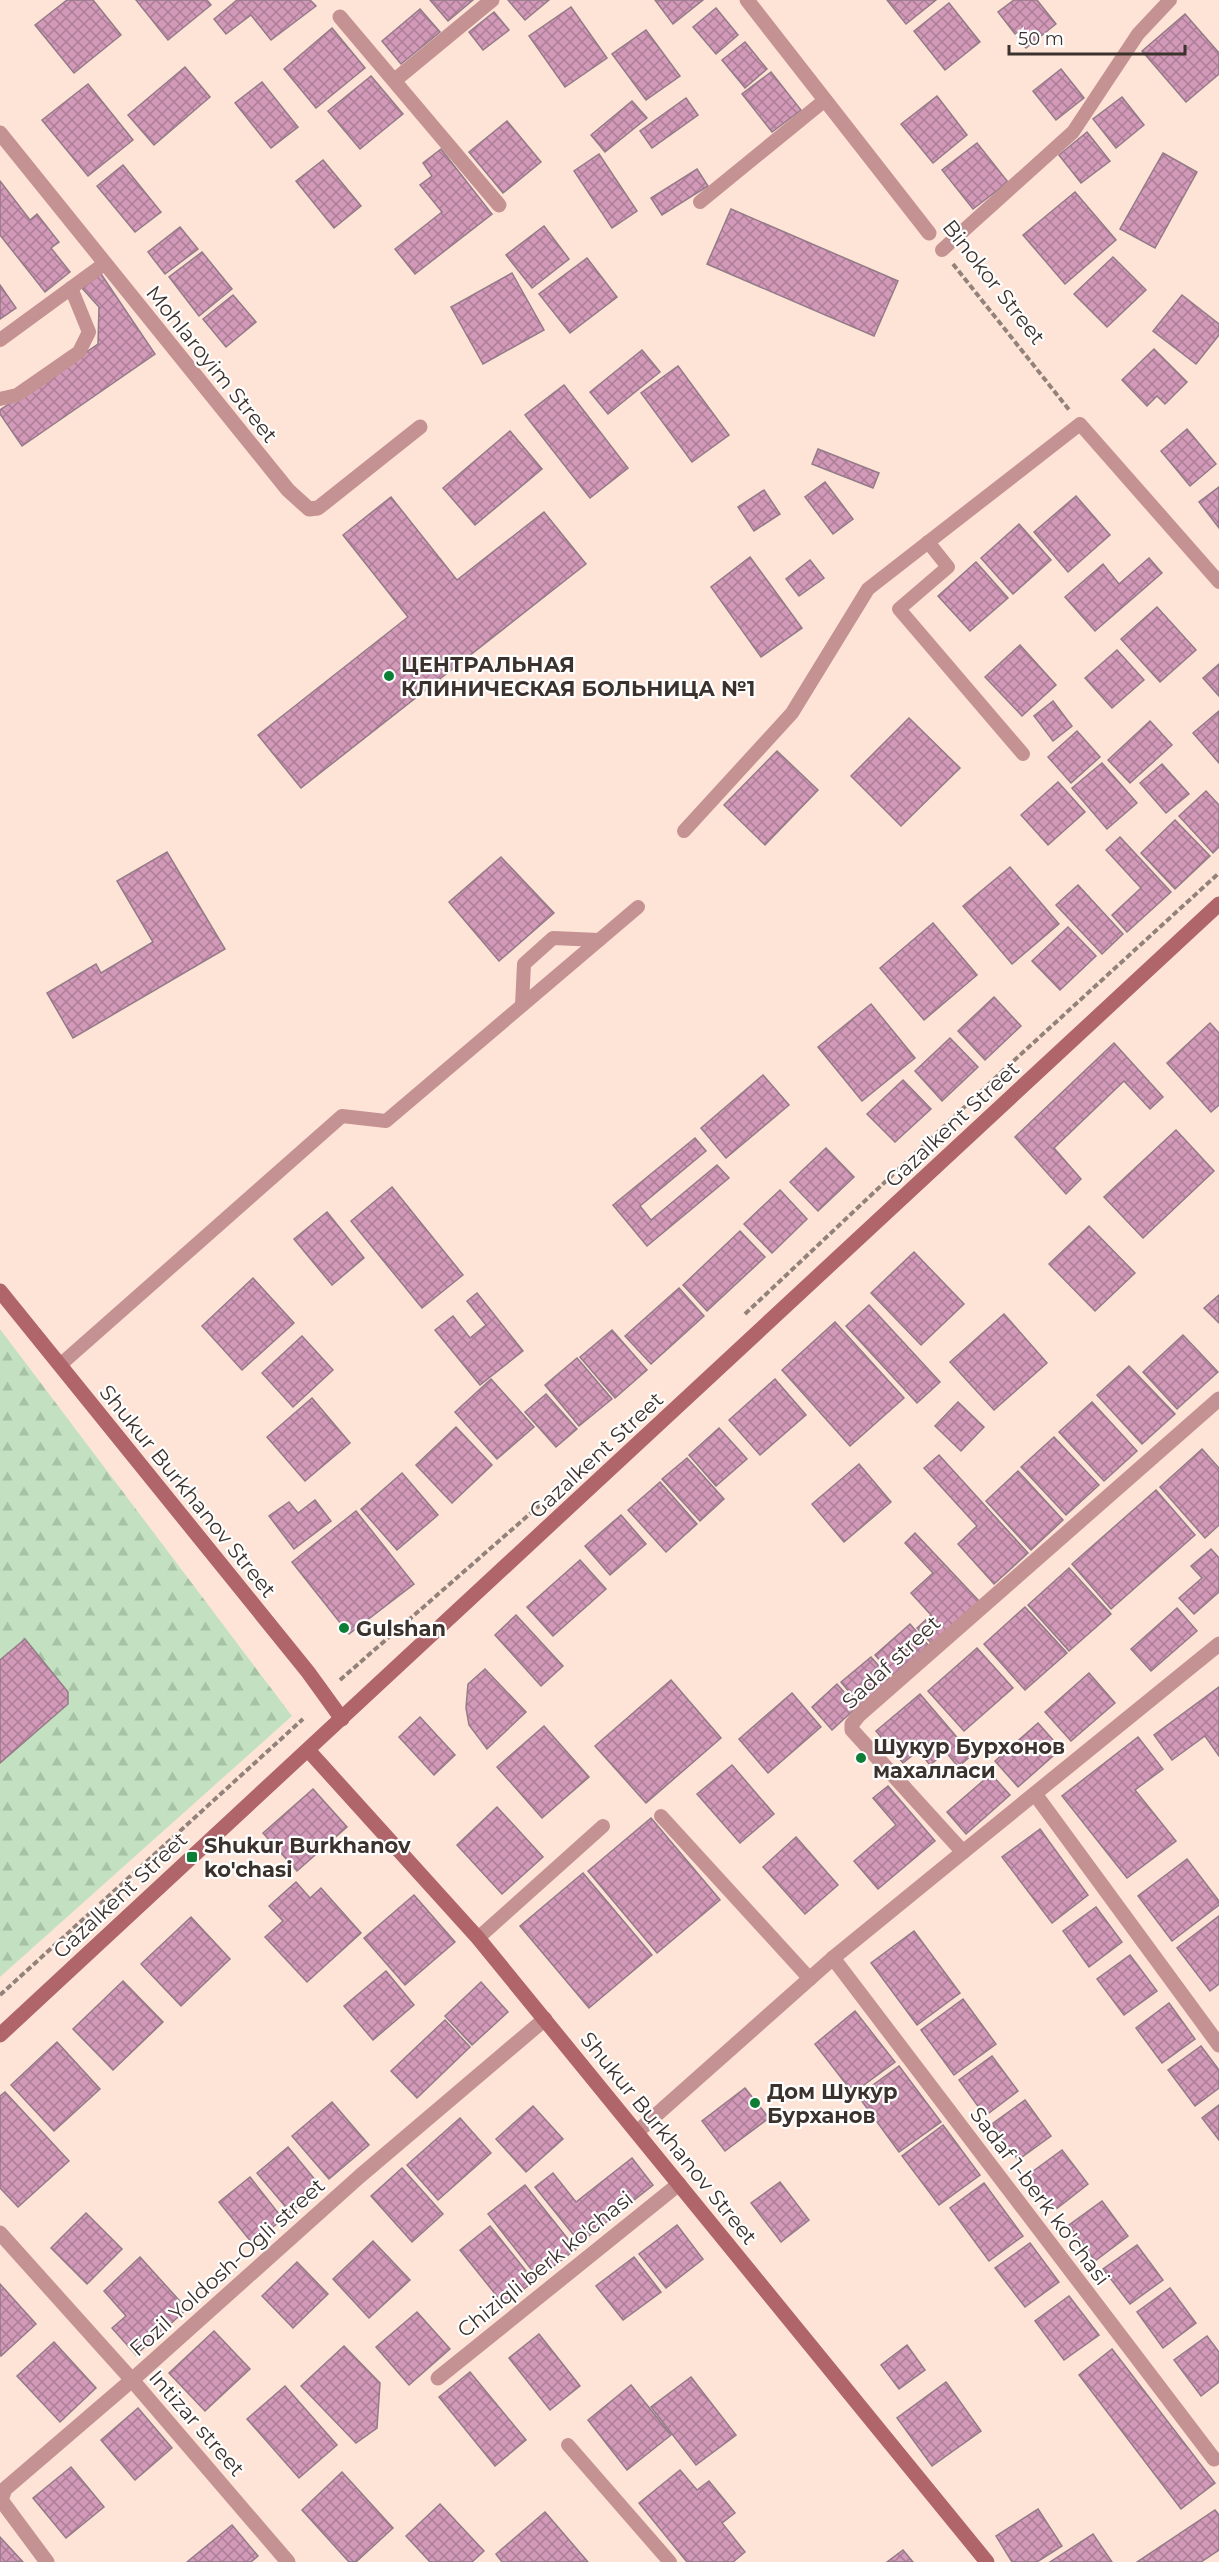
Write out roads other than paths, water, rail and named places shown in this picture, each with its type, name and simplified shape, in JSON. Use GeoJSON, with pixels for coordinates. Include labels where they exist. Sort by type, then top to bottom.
{"type":"FeatureCollection","features":[{"type":"Feature","properties":{"kind":"street"},"geometry":{"type":"LineString","coordinates":[[395,80],[492,0]]}},
{"type":"Feature","properties":{"kind":"street","name":"Binokor Street"},"geometry":{"type":"LineString","coordinates":[[747,0],[928,233]]}},
{"type":"Feature","properties":{"kind":"street"},"geometry":{"type":"LineString","coordinates":[[340,17],[499,205]]}},
{"type":"Feature","properties":{"kind":"street","name":"Mohlaroyim Street"},"geometry":{"type":"LineString","coordinates":[[0,133],[288,490],[309,509],[318,508],[420,426]]}},
{"type":"Feature","properties":{"kind":"street","name":"Gazalkent Street"},"geometry":{"type":"LineString","coordinates":[[0,2035],[1219,904]]}},
{"type":"Feature","properties":{"kind":"street","name":"Shukur Burkhanov Street"},"geometry":{"type":"LineString","coordinates":[[0,1291],[308,1672],[342,1719]]}},
{"type":"Feature","properties":{"kind":"street","name":"Sadaf street"},"geometry":{"type":"LineString","coordinates":[[963,1852],[852,1730],[852,1724],[859,1715],[1219,1399]]}},
{"type":"Feature","properties":{"kind":"street"},"geometry":{"type":"LineString","coordinates":[[637,2132],[833,1958],[1219,1644]]}},
{"type":"Feature","properties":{"kind":"street","name":"Shukur Burkhanov Street"},"geometry":{"type":"LineString","coordinates":[[308,1750],[478,1938],[987,2562]]}},
{"type":"Feature","properties":{"kind":"street"},"geometry":{"type":"LineString","coordinates":[[1035,1794],[1219,2045]]}},
{"type":"Feature","properties":{"kind":"street","name":"Sadaf 1-berk ko'chasi"},"geometry":{"type":"LineString","coordinates":[[833,1958],[1214,2459]]}},
{"type":"Feature","properties":{"kind":"street","name":"Fozil Yoldosh-Ogli street"},"geometry":{"type":"LineString","coordinates":[[47,2562],[2,2500],[5,2489],[132,2380],[360,2176],[545,2019]]}},
{"type":"Feature","properties":{"kind":"street","name":"Chiziqli berk ko'chasi"},"geometry":{"type":"LineString","coordinates":[[438,2378],[679,2184]]}},
{"type":"Feature","properties":{"kind":"street","name":"Intizar street"},"geometry":{"type":"LineString","coordinates":[[0,2233],[132,2380],[288,2562]]}},
{"type":"Feature","properties":{"kind":"lane"},"geometry":{"type":"LineString","coordinates":[[942,250],[1073,132],[1138,34],[1170,0]]}},
{"type":"Feature","properties":{"kind":"lane"},"geometry":{"type":"LineString","coordinates":[[700,202],[825,100]]}},
{"type":"Feature","properties":{"kind":"lane"},"geometry":{"type":"LineString","coordinates":[[0,340],[104,264]]}},
{"type":"Feature","properties":{"kind":"lane"},"geometry":{"type":"LineString","coordinates":[[0,399],[17,395],[79,352],[89,332],[71,288]]}},
{"type":"Feature","properties":{"kind":"lane"},"geometry":{"type":"LineString","coordinates":[[684,831],[792,713],[868,589],[1080,424],[1219,582]]}},
{"type":"Feature","properties":{"kind":"lane"},"geometry":{"type":"LineString","coordinates":[[928,542],[948,567],[899,609],[1023,754]]}},
{"type":"Feature","properties":{"kind":"lane"},"geometry":{"type":"LineString","coordinates":[[60,1365],[342,1116],[386,1121],[638,907]]}},
{"type":"Feature","properties":{"kind":"lane"},"geometry":{"type":"LineString","coordinates":[[522,1005],[524,964],[553,938],[600,940]]}},
{"type":"Feature","properties":{"kind":"lane"},"geometry":{"type":"LineString","coordinates":[[661,1816],[810,1979]]}},
{"type":"Feature","properties":{"kind":"lane"},"geometry":{"type":"LineString","coordinates":[[478,1938],[603,1826]]}},
{"type":"Feature","properties":{"kind":"lane"},"geometry":{"type":"LineString","coordinates":[[568,2445],[670,2562]]}},
{"type":"Feature","properties":{"kind":"place","name":"ЦЕНТРАЛЬНАЯ КЛИНИЧЕСКАЯ БОЛЬНИЦА №1"},"geometry":{"type":"Point","coordinates":[389,676]}},
{"type":"Feature","properties":{"kind":"place","name":"Gulshan"},"geometry":{"type":"Point","coordinates":[344,1628]}},
{"type":"Feature","properties":{"kind":"place","name":"Шукур Бурхонов махалласи"},"geometry":{"type":"Point","coordinates":[861,1758]}},
{"type":"Feature","properties":{"kind":"place","name":"Shukur Burkhanov ko'chasi"},"geometry":{"type":"Point","coordinates":[192,1857]}},
{"type":"Feature","properties":{"kind":"place","name":"Дом Шукур Бурханов"},"geometry":{"type":"Point","coordinates":[755,2103]}}]}
